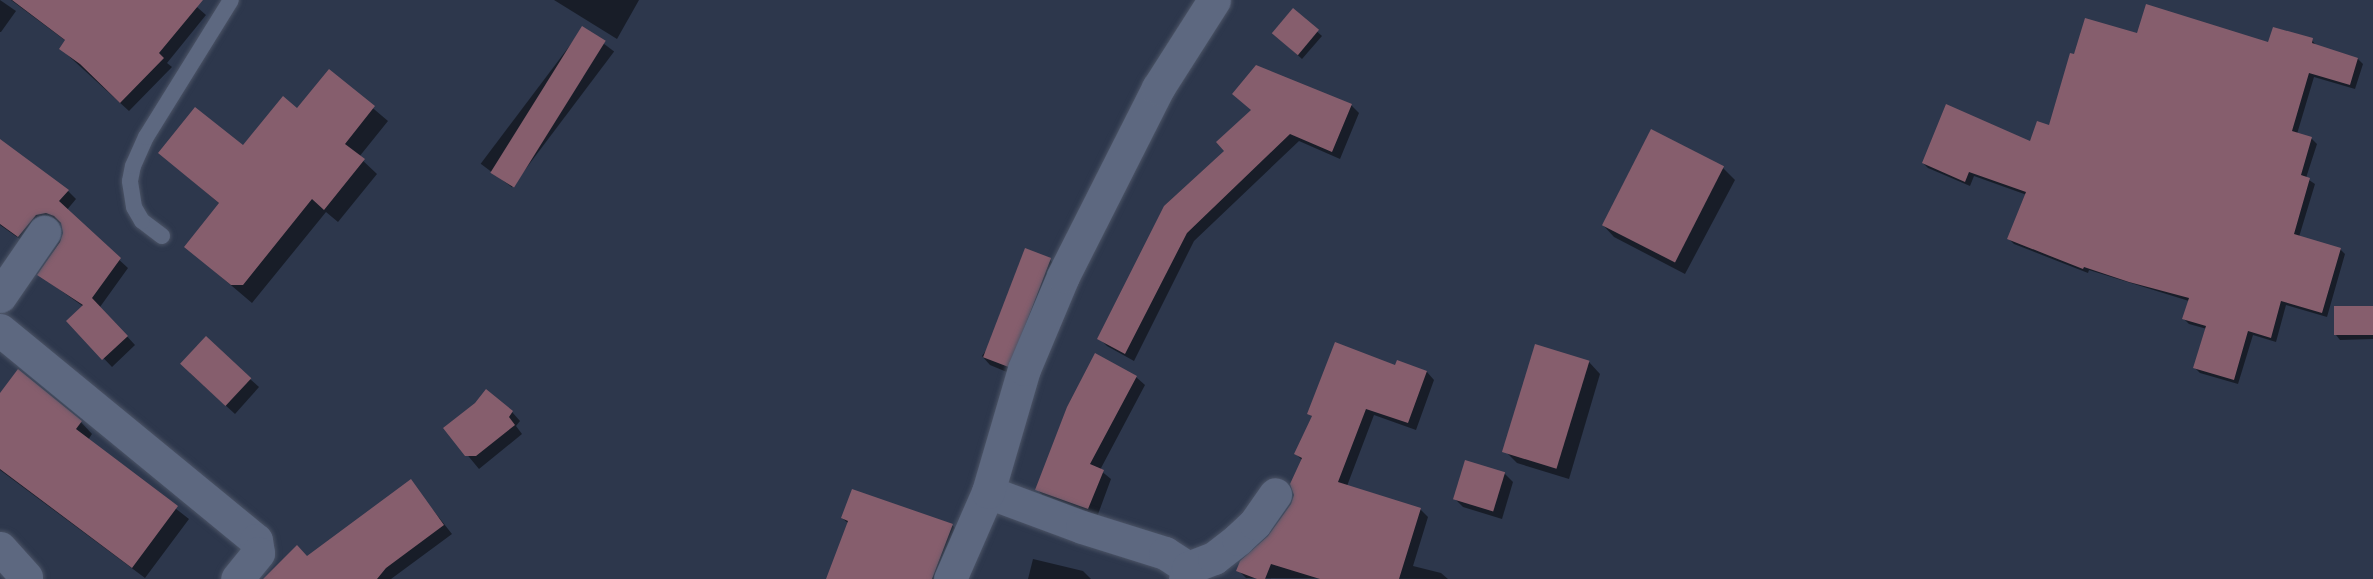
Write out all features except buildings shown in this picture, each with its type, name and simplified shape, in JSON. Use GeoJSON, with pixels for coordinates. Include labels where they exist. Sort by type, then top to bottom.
{"type":"FeatureCollection","features":[{"type":"Feature","properties":{"kind":"street"},"geometry":{"type":"LineString","coordinates":[[950,579],[988,492],[1024,369],[1063,276],[1147,108],[1215,0]]}},
{"type":"Feature","properties":{"kind":"street"},"geometry":{"type":"LineString","coordinates":[[0,296],[44,232]]}},
{"type":"Feature","properties":{"kind":"street"},"geometry":{"type":"LineString","coordinates":[[3,340],[256,540],[258,553],[237,579]]}},
{"type":"Feature","properties":{"kind":"street"},"geometry":{"type":"LineString","coordinates":[[988,492],[1082,527],[1165,553],[1186,574],[1214,558],[1238,538],[1254,523],[1275,494]]}},
{"type":"Feature","properties":{"kind":"street"},"geometry":{"type":"LineString","coordinates":[[0,548],[26,577]]}},
{"type":"Feature","properties":{"kind":"lane"},"geometry":{"type":"LineString","coordinates":[[162,236],[142,221],[134,207],[130,182],[133,166],[142,144],[231,0]]}}]}
